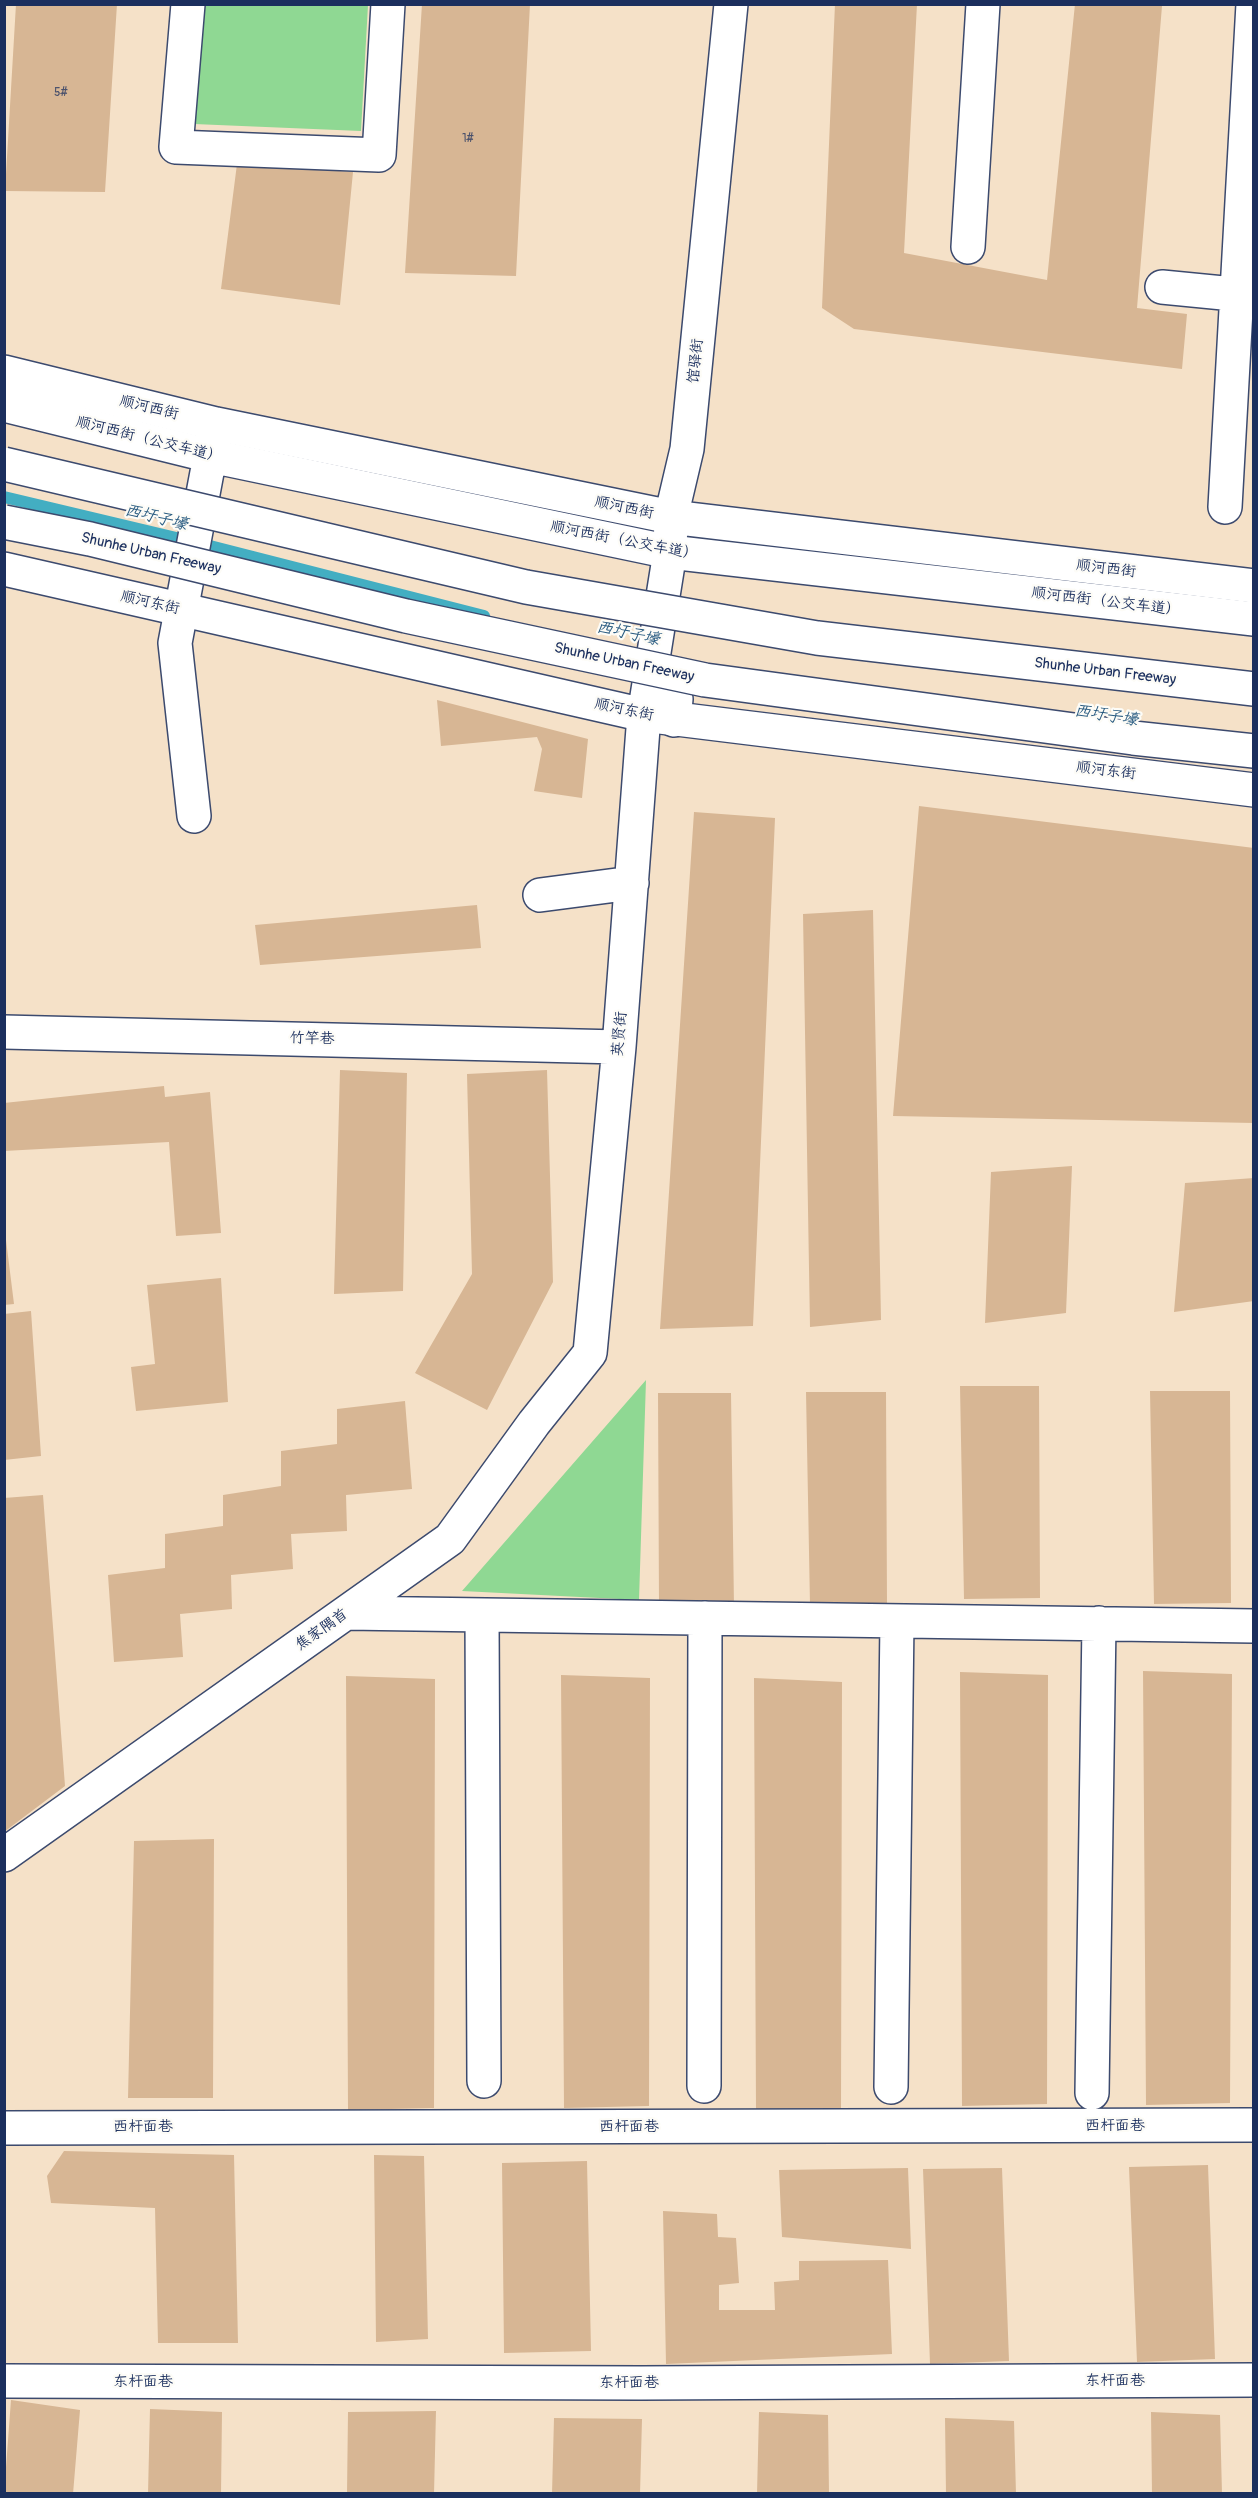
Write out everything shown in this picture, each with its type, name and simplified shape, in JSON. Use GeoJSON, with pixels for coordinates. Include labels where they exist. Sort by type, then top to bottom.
{"type":"FeatureCollection","features":[{"type":"Feature","properties":{"kind":"main road"},"geometry":{"type":"LineString","coordinates":[[188,4],[176,147],[379,155],[388,4]]}},
{"type":"Feature","properties":{"kind":"main road","name":"馆驿街"},"geometry":{"type":"LineString","coordinates":[[665,712],[671,517],[687,449],[731,4]]}},
{"type":"Feature","properties":{"kind":"main road"},"geometry":{"type":"LineString","coordinates":[[968,247],[983,4]]}},
{"type":"Feature","properties":{"kind":"main road"},"geometry":{"type":"LineString","coordinates":[[1225,507],[1245,295],[1253,4]]}},
{"type":"Feature","properties":{"kind":"main road"},"geometry":{"type":"LineString","coordinates":[[1162,286],[1245,295]]}},
{"type":"Feature","properties":{"kind":"main road","name":"顺河西街"},"geometry":{"type":"LineString","coordinates":[[4,372],[213,440],[671,517],[1254,586]]}},
{"type":"Feature","properties":{"kind":"main road","name":"顺河西街（公交车道）"},"geometry":{"type":"LineString","coordinates":[[4,405],[213,440],[670,552],[1254,619]]}},
{"type":"Feature","properties":{"kind":"main road"},"geometry":{"type":"LineString","coordinates":[[194,816],[176,643],[180,610],[213,440]]}},
{"type":"Feature","properties":{"kind":"main road","name":"Shunhe Urban Freeway"},"geometry":{"type":"LineString","coordinates":[[4,464],[538,590],[817,638],[1254,689]]}},
{"type":"Feature","properties":{"kind":"main road","name":"Shunhe Urban Freeway"},"geometry":{"type":"LineString","coordinates":[[4,522],[90,539],[406,616],[705,680],[1133,738],[1254,751]]}},
{"type":"Feature","properties":{"kind":"main road","name":"顺河东街"},"geometry":{"type":"LineString","coordinates":[[4,569],[180,610],[665,712],[1254,790]]}},
{"type":"Feature","properties":{"kind":"main road","name":"英贤街"},"geometry":{"type":"LineString","coordinates":[[590,1353],[632,883],[665,712]]}},
{"type":"Feature","properties":{"kind":"main road"},"geometry":{"type":"LineString","coordinates":[[540,896],[632,883]]}},
{"type":"Feature","properties":{"kind":"main road","name":"竹竿巷"},"geometry":{"type":"LineString","coordinates":[[4,1032],[619,1047]]}},
{"type":"Feature","properties":{"kind":"main road","name":"焦家隅首"},"geometry":{"type":"LineString","coordinates":[[4,1855],[450,1539],[534,1424],[590,1353]]}},
{"type":"Feature","properties":{"kind":"main road"},"geometry":{"type":"LineString","coordinates":[[346,1613],[1254,1626]]}},
{"type":"Feature","properties":{"kind":"main road"},"geometry":{"type":"LineString","coordinates":[[482,1615],[484,2081]]}},
{"type":"Feature","properties":{"kind":"main road"},"geometry":{"type":"LineString","coordinates":[[704,2086],[705,1618]]}},
{"type":"Feature","properties":{"kind":"main road"},"geometry":{"type":"LineString","coordinates":[[891,2087],[897,1621]]}},
{"type":"Feature","properties":{"kind":"main road"},"geometry":{"type":"LineString","coordinates":[[1092,2093],[1099,1623]]}},
{"type":"Feature","properties":{"kind":"main road","name":"西杆面巷"},"geometry":{"type":"LineString","coordinates":[[4,2128],[1254,2125]]}},
{"type":"Feature","properties":{"kind":"main road","name":"东杆面巷"},"geometry":{"type":"LineString","coordinates":[[4,2381],[653,2383],[1254,2380]]}},
{"type":"Feature","properties":{"kind":"green space"},"geometry":{"type":"Polygon","coordinates":[[[204,5],[368,5],[361,131],[194,124],[204,5]]]}},
{"type":"Feature","properties":{"kind":"green space"},"geometry":{"type":"Polygon","coordinates":[[[646,1380],[639,1600],[462,1591],[646,1380]]]}},
{"type":"Feature","properties":{"kind":"building"},"geometry":{"type":"Polygon","coordinates":[[[16,4],[117,4],[105,192],[5,191],[16,4]]]}},
{"type":"Feature","properties":{"kind":"building"},"geometry":{"type":"Polygon","coordinates":[[[422,4],[530,4],[516,276],[405,273],[422,4]]]}},
{"type":"Feature","properties":{"kind":"building"},"geometry":{"type":"Polygon","coordinates":[[[835,4],[917,4],[904,253],[1047,280],[1075,4],[1162,6],[1137,308],[1187,314],[1182,369],[854,329],[822,308],[835,4]]]}},
{"type":"Feature","properties":{"kind":"building"},"geometry":{"type":"Polygon","coordinates":[[[237,164],[353,172],[340,305],[221,289],[237,164]]]}},
{"type":"Feature","properties":{"kind":"building"},"geometry":{"type":"Polygon","coordinates":[[[437,700],[588,739],[582,798],[534,791],[542,749],[537,737],[441,746],[437,700]]]}},
{"type":"Feature","properties":{"kind":"building"},"geometry":{"type":"Polygon","coordinates":[[[919,806],[1254,848],[1254,1123],[893,1116],[919,806]]]}},
{"type":"Feature","properties":{"kind":"building"},"geometry":{"type":"Polygon","coordinates":[[[694,812],[775,818],[753,1326],[660,1329],[694,812]]]}},
{"type":"Feature","properties":{"kind":"building"},"geometry":{"type":"Polygon","coordinates":[[[477,905],[481,948],[260,965],[255,925],[477,905]]]}},
{"type":"Feature","properties":{"kind":"building"},"geometry":{"type":"Polygon","coordinates":[[[873,910],[881,1320],[810,1327],[803,914],[873,910]]]}},
{"type":"Feature","properties":{"kind":"building"},"geometry":{"type":"Polygon","coordinates":[[[340,1070],[407,1073],[403,1291],[334,1294],[340,1070]]]}},
{"type":"Feature","properties":{"kind":"building"},"geometry":{"type":"Polygon","coordinates":[[[547,1070],[553,1282],[487,1410],[415,1373],[472,1274],[467,1074],[547,1070]]]}},
{"type":"Feature","properties":{"kind":"building"},"geometry":{"type":"Polygon","coordinates":[[[164,1086],[165,1097],[210,1092],[221,1233],[176,1236],[169,1142],[4,1151],[4,1103],[164,1086]]]}},
{"type":"Feature","properties":{"kind":"building"},"geometry":{"type":"Polygon","coordinates":[[[1072,1166],[1066,1313],[985,1323],[991,1172],[1072,1166]]]}},
{"type":"Feature","properties":{"kind":"building"},"geometry":{"type":"Polygon","coordinates":[[[1254,1178],[1254,1301],[1174,1312],[1185,1183],[1254,1178]]]}},
{"type":"Feature","properties":{"kind":"building"},"geometry":{"type":"Polygon","coordinates":[[[4,1224],[14,1304],[4,1305],[4,1224]]]}},
{"type":"Feature","properties":{"kind":"building"},"geometry":{"type":"Polygon","coordinates":[[[221,1278],[228,1402],[136,1411],[131,1367],[155,1364],[147,1285],[221,1278]]]}},
{"type":"Feature","properties":{"kind":"building"},"geometry":{"type":"Polygon","coordinates":[[[31,1311],[41,1456],[4,1460],[4,1314],[31,1311]]]}},
{"type":"Feature","properties":{"kind":"building"},"geometry":{"type":"Polygon","coordinates":[[[960,1386],[1039,1386],[1040,1598],[964,1599],[960,1386]]]}},
{"type":"Feature","properties":{"kind":"building"},"geometry":{"type":"Polygon","coordinates":[[[1150,1391],[1230,1391],[1231,1603],[1154,1604],[1150,1391]]]}},
{"type":"Feature","properties":{"kind":"building"},"geometry":{"type":"Polygon","coordinates":[[[806,1392],[886,1392],[887,1605],[810,1605],[806,1392]]]}},
{"type":"Feature","properties":{"kind":"building"},"geometry":{"type":"Polygon","coordinates":[[[658,1393],[731,1393],[734,1607],[659,1605],[658,1393]]]}},
{"type":"Feature","properties":{"kind":"building"},"geometry":{"type":"Polygon","coordinates":[[[405,1401],[412,1489],[346,1495],[347,1531],[291,1534],[293,1569],[231,1575],[232,1609],[180,1614],[183,1657],[114,1662],[108,1575],[165,1568],[165,1534],[223,1526],[223,1495],[281,1486],[281,1451],[337,1444],[337,1409],[405,1401]]]}},
{"type":"Feature","properties":{"kind":"building"},"geometry":{"type":"Polygon","coordinates":[[[43,1495],[65,1786],[4,1832],[4,1498],[43,1495]]]}},
{"type":"Feature","properties":{"kind":"building"},"geometry":{"type":"Polygon","coordinates":[[[1143,1671],[1232,1674],[1230,2103],[1146,2105],[1143,1671]]]}},
{"type":"Feature","properties":{"kind":"building"},"geometry":{"type":"Polygon","coordinates":[[[960,1672],[1048,1675],[1047,2104],[962,2106],[960,1672]]]}},
{"type":"Feature","properties":{"kind":"building"},"geometry":{"type":"Polygon","coordinates":[[[561,1675],[650,1678],[649,2106],[564,2108],[561,1675]]]}},
{"type":"Feature","properties":{"kind":"building"},"geometry":{"type":"Polygon","coordinates":[[[346,1676],[435,1679],[434,2108],[348,2110],[346,1676]]]}},
{"type":"Feature","properties":{"kind":"building"},"geometry":{"type":"Polygon","coordinates":[[[754,1678],[842,1682],[841,2110],[756,2112],[754,1678]]]}},
{"type":"Feature","properties":{"kind":"building"},"geometry":{"type":"Polygon","coordinates":[[[214,1839],[213,2098],[128,2098],[134,1841],[214,1839]]]}},
{"type":"Feature","properties":{"kind":"building"},"geometry":{"type":"Polygon","coordinates":[[[64,2151],[234,2155],[238,2343],[158,2343],[155,2208],[51,2203],[47,2176],[64,2151]]]}},
{"type":"Feature","properties":{"kind":"building"},"geometry":{"type":"Polygon","coordinates":[[[374,2155],[424,2156],[428,2339],[376,2342],[374,2155]]]}},
{"type":"Feature","properties":{"kind":"building"},"geometry":{"type":"Polygon","coordinates":[[[587,2161],[591,2351],[504,2353],[502,2163],[587,2161]]]}},
{"type":"Feature","properties":{"kind":"building"},"geometry":{"type":"Polygon","coordinates":[[[1208,2165],[1215,2359],[1137,2362],[1129,2167],[1208,2165]]]}},
{"type":"Feature","properties":{"kind":"building"},"geometry":{"type":"Polygon","coordinates":[[[908,2168],[911,2249],[782,2237],[779,2170],[908,2168]]]}},
{"type":"Feature","properties":{"kind":"building"},"geometry":{"type":"Polygon","coordinates":[[[1002,2168],[1009,2361],[930,2364],[923,2169],[1002,2168]]]}},
{"type":"Feature","properties":{"kind":"building"},"geometry":{"type":"Polygon","coordinates":[[[663,2211],[717,2214],[718,2237],[736,2238],[739,2283],[719,2285],[719,2310],[775,2310],[774,2282],[799,2280],[799,2261],[888,2260],[892,2354],[666,2364],[663,2211]]]}},
{"type":"Feature","properties":{"kind":"building"},"geometry":{"type":"Polygon","coordinates":[[[11,2400],[80,2410],[73,2494],[4,2494],[11,2400]]]}},
{"type":"Feature","properties":{"kind":"building"},"geometry":{"type":"Polygon","coordinates":[[[150,2409],[222,2412],[221,2494],[148,2494],[150,2409]]]}},
{"type":"Feature","properties":{"kind":"building"},"geometry":{"type":"Polygon","coordinates":[[[436,2411],[434,2494],[347,2494],[348,2412],[436,2411]]]}},
{"type":"Feature","properties":{"kind":"building"},"geometry":{"type":"Polygon","coordinates":[[[759,2412],[828,2415],[829,2494],[757,2494],[759,2412]]]}},
{"type":"Feature","properties":{"kind":"building"},"geometry":{"type":"Polygon","coordinates":[[[1151,2412],[1220,2415],[1222,2494],[1152,2494],[1151,2412]]]}},
{"type":"Feature","properties":{"kind":"building"},"geometry":{"type":"Polygon","coordinates":[[[554,2418],[642,2419],[640,2494],[552,2494],[554,2418]]]}},
{"type":"Feature","properties":{"kind":"building"},"geometry":{"type":"Polygon","coordinates":[[[945,2418],[1014,2421],[1016,2494],[946,2494],[945,2418]]]}},
{"type":"Feature","properties":{"kind":"waterway","name":"西圩子壕"},"geometry":{"type":"LineString","coordinates":[[4,497],[210,546],[484,616]]}}]}
